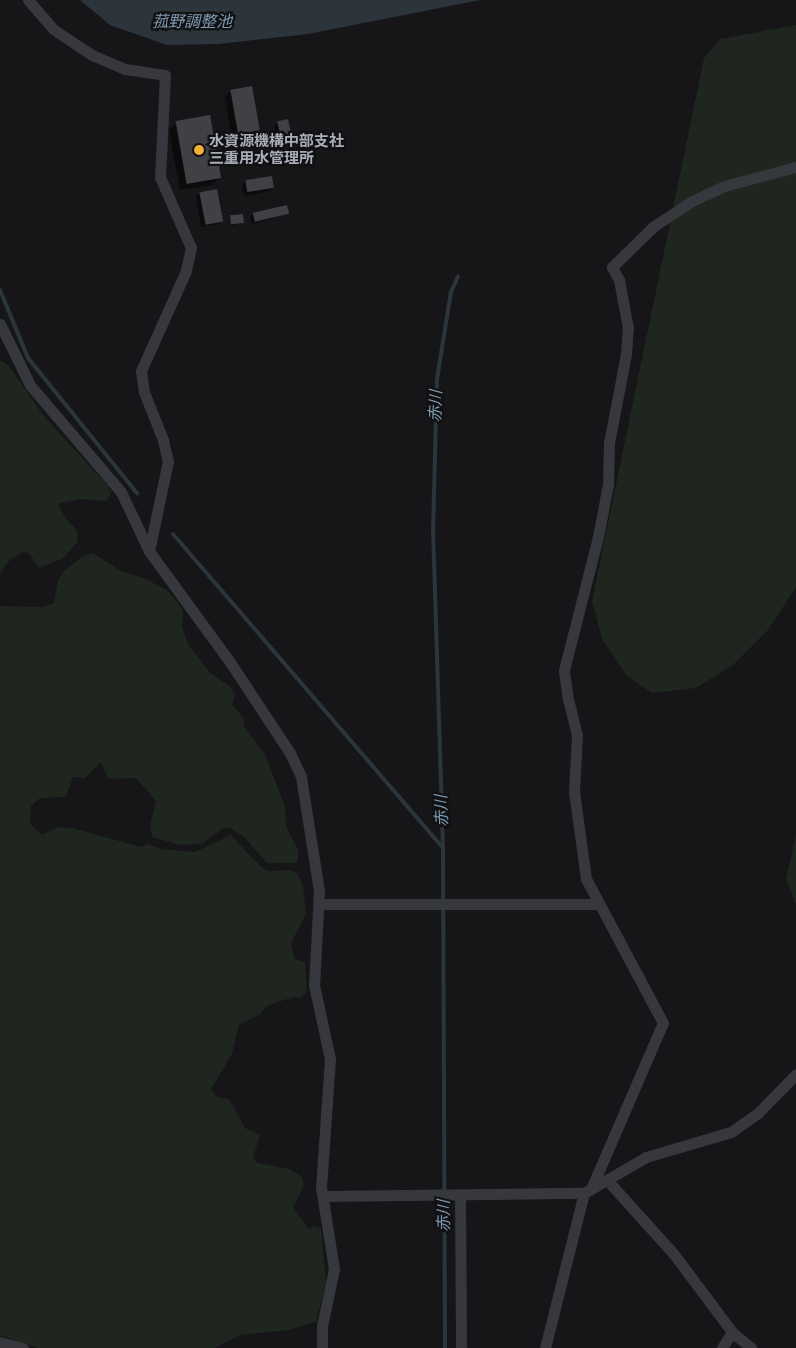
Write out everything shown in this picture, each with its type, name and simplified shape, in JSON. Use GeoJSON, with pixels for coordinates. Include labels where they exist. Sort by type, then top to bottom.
{"type":"FeatureCollection","features":[{"type":"Feature","properties":{"kind":"street"},"geometry":{"type":"LineString","coordinates":[[28,0],[68,42],[125,69],[165,75],[160,177],[191,248],[185,273],[141,371],[144,392],[163,440],[168,461],[149,551]]}},
{"type":"Feature","properties":{"kind":"street"},"geometry":{"type":"LineString","coordinates":[[545,1348],[588,1191],[663,1023],[597,904],[586,879],[578,838],[574,791],[578,735],[568,700],[564,670],[598,537],[608,484],[610,443],[626,354],[628,328],[619,280],[612,267],[654,226],[692,201],[724,186],[796,167]]}},
{"type":"Feature","properties":{"kind":"street"},"geometry":{"type":"LineString","coordinates":[[0,324],[30,386],[126,500],[134,525],[149,551],[230,662],[296,764],[306,803],[318,904],[314,985],[330,1059],[325,1100],[321,1186],[334,1269],[322,1326],[322,1348]]}},
{"type":"Feature","properties":{"kind":"street"},"geometry":{"type":"LineString","coordinates":[[318,904],[435,902],[597,904]]}},
{"type":"Feature","properties":{"kind":"street"},"geometry":{"type":"LineString","coordinates":[[323,1196],[456,1195],[588,1191],[646,1157],[731,1132],[758,1113],[796,1074]]}},
{"type":"Feature","properties":{"kind":"street"},"geometry":{"type":"LineString","coordinates":[[607,1180],[673,1253],[732,1332],[751,1348]]}},
{"type":"Feature","properties":{"kind":"street"},"geometry":{"type":"LineString","coordinates":[[456,1195],[461,1348]]}},
{"type":"Feature","properties":{"kind":"street"},"geometry":{"type":"LineString","coordinates":[[722,1348],[732,1332]]}},
{"type":"Feature","properties":{"kind":"street"},"geometry":{"type":"LineString","coordinates":[[0,1342],[23,1348]]}},
{"type":"Feature","properties":{"kind":"shaded area"},"geometry":{"type":"Polygon","coordinates":[[[796,25],[796,587],[768,630],[733,665],[696,688],[652,693],[627,676],[602,639],[592,601],[704,58],[720,39],[796,25]]]}},
{"type":"Feature","properties":{"kind":"shaded area"},"geometry":{"type":"Polygon","coordinates":[[[0,360],[9,366],[43,415],[109,487],[111,493],[107,501],[81,499],[58,504],[65,517],[77,530],[78,541],[62,559],[39,568],[29,553],[23,552],[10,560],[0,573],[0,360]]]}},
{"type":"Feature","properties":{"kind":"shaded area"},"geometry":{"type":"Polygon","coordinates":[[[93,553],[121,571],[146,579],[167,590],[179,604],[183,612],[182,627],[188,644],[210,673],[231,687],[235,694],[232,705],[243,717],[245,728],[265,754],[285,807],[286,826],[298,850],[296,863],[267,863],[244,837],[230,828],[224,828],[201,844],[180,845],[152,837],[150,826],[156,801],[136,778],[108,779],[101,762],[85,778],[73,777],[66,797],[40,798],[31,806],[30,824],[42,835],[58,827],[72,828],[141,847],[149,844],[160,849],[195,852],[231,835],[261,867],[269,871],[290,870],[297,874],[303,885],[306,914],[291,943],[294,959],[305,962],[307,991],[301,998],[294,997],[268,1005],[260,1014],[239,1025],[232,1054],[211,1089],[217,1097],[229,1099],[245,1128],[260,1135],[253,1158],[258,1163],[290,1169],[302,1177],[304,1185],[293,1208],[309,1229],[313,1226],[321,1228],[326,1282],[316,1322],[288,1330],[240,1335],[215,1348],[38,1348],[0,1335],[0,606],[43,607],[54,603],[58,580],[64,571],[83,556],[93,553]]]}},
{"type":"Feature","properties":{"kind":"shaded area"},"geometry":{"type":"Polygon","coordinates":[[[796,835],[796,904],[786,879],[796,835]]]}},
{"type":"Feature","properties":{"kind":"water","name":"菰野調整池"},"geometry":{"type":"Polygon","coordinates":[[[80,0],[480,0],[308,34],[218,44],[167,45],[110,25],[80,0]]]}},
{"type":"Feature","properties":{"kind":"building"},"geometry":{"type":"Polygon","coordinates":[[[252,86],[260,130],[238,134],[230,90],[252,86]]]}},
{"type":"Feature","properties":{"kind":"building","name":"水資源機構中部支社 三重用水管理所"},"geometry":{"type":"Polygon","coordinates":[[[210,115],[221,178],[187,184],[176,121],[210,115]]]}},
{"type":"Feature","properties":{"kind":"building"},"geometry":{"type":"Polygon","coordinates":[[[288,119],[293,142],[282,145],[277,121],[288,119]]]}},
{"type":"Feature","properties":{"kind":"building"},"geometry":{"type":"Polygon","coordinates":[[[272,176],[274,188],[247,192],[245,180],[272,176]]]}},
{"type":"Feature","properties":{"kind":"building"},"geometry":{"type":"Polygon","coordinates":[[[217,189],[223,221],[206,225],[199,192],[217,189]]]}},
{"type":"Feature","properties":{"kind":"building"},"geometry":{"type":"Polygon","coordinates":[[[287,205],[289,214],[255,222],[253,213],[287,205]]]}},
{"type":"Feature","properties":{"kind":"building"},"geometry":{"type":"Polygon","coordinates":[[[243,214],[244,223],[231,224],[230,215],[243,214]]]}},
{"type":"Feature","properties":{"kind":"waterway","name":"赤川"},"geometry":{"type":"LineString","coordinates":[[445,1348],[443,847],[433,532],[437,379],[451,292],[458,276]]}},
{"type":"Feature","properties":{"kind":"waterway"},"geometry":{"type":"LineString","coordinates":[[0,290],[28,358],[137,493]]}},
{"type":"Feature","properties":{"kind":"waterway"},"geometry":{"type":"LineString","coordinates":[[173,534],[442,847]]}},
{"type":"Feature","properties":{"kind":"place","name":"水資源機構中部支社 三重用水管理所"},"geometry":{"type":"Point","coordinates":[199,150]}}]}
